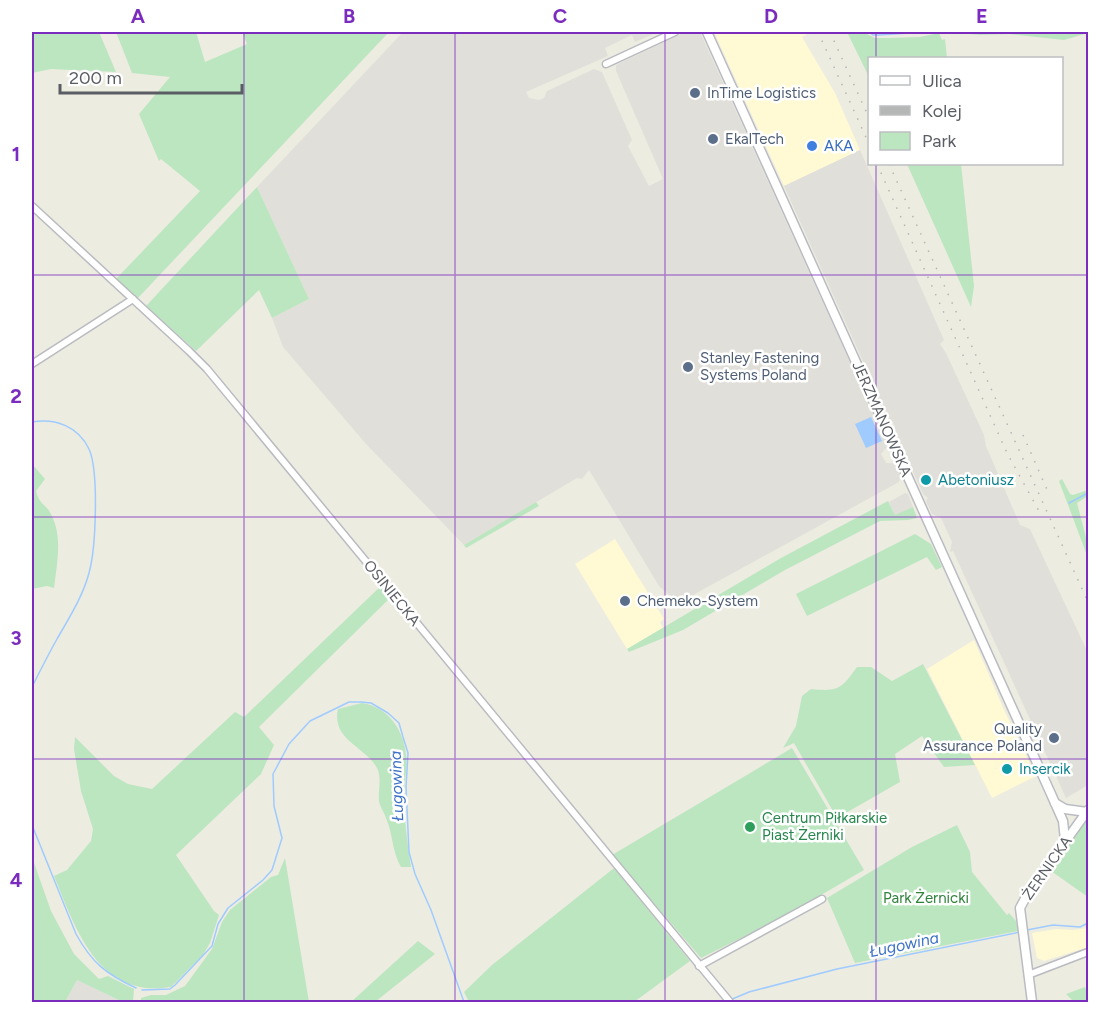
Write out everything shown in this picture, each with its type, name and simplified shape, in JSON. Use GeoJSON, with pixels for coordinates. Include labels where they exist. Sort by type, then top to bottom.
{"type":"FeatureCollection","features":[{"type":"Feature","properties":{"kind":"street"},"geometry":{"type":"LineString","coordinates":[[606,64],[675,32]]}},
{"type":"Feature","properties":{"kind":"street","name":"JERZMANOWSKA"},"geometry":{"type":"LineString","coordinates":[[707,32],[1063,821],[1065,840]]}},
{"type":"Feature","properties":{"kind":"street","name":"OSINIECKA"},"geometry":{"type":"LineString","coordinates":[[32,206],[189,351],[228,394],[728,1000]]}},
{"type":"Feature","properties":{"kind":"street"},"geometry":{"type":"LineString","coordinates":[[32,364],[133,299]]}},
{"type":"Feature","properties":{"kind":"street"},"geometry":{"type":"LineString","coordinates":[[1055,803],[1065,808],[1088,811]]}},
{"type":"Feature","properties":{"kind":"street","name":"ŻERNICKA"},"geometry":{"type":"LineString","coordinates":[[1032,1002],[1020,910],[1023,902],[1065,840],[1088,811]]}},
{"type":"Feature","properties":{"kind":"street"},"geometry":{"type":"LineString","coordinates":[[699,966],[822,898]]}},
{"type":"Feature","properties":{"kind":"street"},"geometry":{"type":"LineString","coordinates":[[1028,975],[1089,951]]}},
{"type":"Feature","properties":{"kind":"shaded area"},"geometry":{"type":"Polygon","coordinates":[[[403,32],[658,32],[635,42],[632,35],[605,48],[608,56],[526,92],[529,98],[539,100],[544,98],[547,91],[594,69],[602,72],[632,140],[628,146],[649,186],[663,179],[616,71],[616,65],[685,32],[700,32],[888,446],[881,454],[886,463],[897,466],[901,476],[899,482],[693,595],[680,598],[669,595],[659,586],[589,470],[582,479],[577,478],[464,545],[366,444],[283,347],[272,318],[309,299],[257,187],[403,32]]]}},
{"type":"Feature","properties":{"kind":"shaded area"},"geometry":{"type":"Polygon","coordinates":[[[714,32],[805,32],[806,35],[802,37],[835,93],[860,150],[784,186],[714,32]]]}},
{"type":"Feature","properties":{"kind":"shaded area"},"geometry":{"type":"Polygon","coordinates":[[[860,150],[944,340],[940,344],[984,435],[986,446],[1020,525],[1030,529],[1088,653],[1088,785],[1066,798],[953,551],[950,552],[952,542],[941,518],[932,514],[926,501],[928,498],[923,494],[894,430],[893,422],[890,421],[784,186],[860,150]]]}},
{"type":"Feature","properties":{"kind":"shaded area"},"geometry":{"type":"Polygon","coordinates":[[[905,493],[908,494],[913,507],[895,516],[889,502],[905,493]]]}},
{"type":"Feature","properties":{"kind":"shaded area","name":"Chemeko-System"},"geometry":{"type":"Polygon","coordinates":[[[615,539],[664,619],[660,622],[663,628],[627,649],[575,564],[615,539]]]}},
{"type":"Feature","properties":{"kind":"shaded area"},"geometry":{"type":"Polygon","coordinates":[[[974,640],[1036,776],[992,798],[927,669],[974,640]]]}},
{"type":"Feature","properties":{"kind":"shaded area"},"geometry":{"type":"Polygon","coordinates":[[[1088,928],[1088,947],[1044,961],[1037,958],[1032,933],[1056,929],[1088,928]]]}},
{"type":"Feature","properties":{"kind":"shaded area"},"geometry":{"type":"Polygon","coordinates":[[[77,980],[123,1002],[65,1002],[77,980]]]}},
{"type":"Feature","properties":{"kind":"green space"},"geometry":{"type":"Polygon","coordinates":[[[32,32],[99,32],[116,72],[51,69],[32,73],[32,32]]]}},
{"type":"Feature","properties":{"kind":"green space"},"geometry":{"type":"Polygon","coordinates":[[[116,32],[196,32],[205,62],[247,44],[242,32],[389,32],[137,299],[116,279],[200,191],[161,159],[159,161],[139,114],[170,77],[132,73],[116,32]]]}},
{"type":"Feature","properties":{"kind":"green space"},"geometry":{"type":"Polygon","coordinates":[[[847,32],[863,32],[875,38],[920,37],[939,33],[942,40],[945,39],[947,57],[868,57],[868,75],[847,32]]]}},
{"type":"Feature","properties":{"kind":"green space"},"geometry":{"type":"Polygon","coordinates":[[[950,32],[1088,33],[1064,40],[1009,34],[980,35],[950,32]]]}},
{"type":"Feature","properties":{"kind":"green space"},"geometry":{"type":"Polygon","coordinates":[[[907,165],[961,165],[974,286],[971,307],[907,165]]]}},
{"type":"Feature","properties":{"kind":"green space"},"geometry":{"type":"Polygon","coordinates":[[[257,187],[309,299],[272,318],[259,290],[196,351],[146,306],[257,187]]]}},
{"type":"Feature","properties":{"kind":"green space"},"geometry":{"type":"Polygon","coordinates":[[[32,464],[45,479],[36,491],[39,500],[51,514],[57,532],[58,550],[54,588],[47,586],[32,589],[32,464]]]}},
{"type":"Feature","properties":{"kind":"green space"},"geometry":{"type":"Polygon","coordinates":[[[1062,479],[1070,494],[1088,490],[1088,496],[1077,503],[1088,545],[1088,558],[1059,481],[1062,479]]]}},
{"type":"Feature","properties":{"kind":"green space"},"geometry":{"type":"Polygon","coordinates":[[[888,501],[895,515],[913,507],[917,518],[880,521],[785,570],[683,630],[629,652],[627,649],[781,558],[888,501]]]}},
{"type":"Feature","properties":{"kind":"green space"},"geometry":{"type":"Polygon","coordinates":[[[536,502],[539,506],[466,548],[464,545],[536,502]]]}},
{"type":"Feature","properties":{"kind":"green space"},"geometry":{"type":"Polygon","coordinates":[[[915,534],[931,544],[942,567],[936,570],[927,557],[807,616],[796,594],[915,534]]]}},
{"type":"Feature","properties":{"kind":"green space"},"geometry":{"type":"Polygon","coordinates":[[[382,585],[391,597],[259,727],[274,745],[261,774],[176,855],[219,915],[210,943],[203,955],[171,987],[146,988],[125,982],[108,971],[93,956],[81,938],[54,876],[67,870],[91,841],[93,829],[81,791],[74,749],[75,737],[114,776],[128,784],[152,789],[235,712],[244,717],[382,585]]]}},
{"type":"Feature","properties":{"kind":"green space"},"geometry":{"type":"Polygon","coordinates":[[[923,664],[975,765],[944,767],[922,736],[895,754],[900,782],[837,818],[794,743],[783,748],[796,726],[802,696],[811,689],[828,690],[839,687],[857,667],[871,667],[892,681],[923,664]]]}},
{"type":"Feature","properties":{"kind":"green space"},"geometry":{"type":"Polygon","coordinates":[[[362,703],[380,709],[393,721],[405,746],[407,765],[404,787],[405,811],[411,867],[401,867],[396,855],[379,801],[380,780],[377,768],[344,736],[337,720],[338,709],[362,703]]]}},
{"type":"Feature","properties":{"kind":"green space","name":"Centrum Piłkarskie Piast Żerniki"},"geometry":{"type":"Polygon","coordinates":[[[792,748],[864,870],[785,916],[701,958],[612,855],[792,748]]]}},
{"type":"Feature","properties":{"kind":"green space"},"geometry":{"type":"Polygon","coordinates":[[[1088,819],[1088,897],[1051,871],[1088,819]]]}},
{"type":"Feature","properties":{"kind":"green space","name":"Park Żernicki"},"geometry":{"type":"Polygon","coordinates":[[[957,825],[970,852],[972,872],[1007,915],[1009,913],[1016,921],[1018,931],[855,963],[827,898],[912,847],[957,825]]]}},
{"type":"Feature","properties":{"kind":"green space"},"geometry":{"type":"Polygon","coordinates":[[[32,857],[51,911],[74,954],[99,979],[108,976],[134,989],[133,1002],[123,1002],[77,980],[65,1002],[32,1002],[32,857]]]}},
{"type":"Feature","properties":{"kind":"green space"},"geometry":{"type":"Polygon","coordinates":[[[285,858],[309,1002],[141,1002],[141,998],[166,995],[185,986],[212,949],[222,922],[230,910],[271,877],[278,875],[285,858]]]}},
{"type":"Feature","properties":{"kind":"green space"},"geometry":{"type":"Polygon","coordinates":[[[614,868],[690,961],[634,1002],[469,1002],[464,992],[492,965],[614,868]]]}},
{"type":"Feature","properties":{"kind":"green space"},"geometry":{"type":"Polygon","coordinates":[[[418,941],[435,954],[375,1002],[351,1002],[418,941]]]}},
{"type":"Feature","properties":{"kind":"green space"},"geometry":{"type":"Polygon","coordinates":[[[1085,987],[1088,1002],[1074,1002],[1066,994],[1085,987]]]}},
{"type":"Feature","properties":{"kind":"water"},"geometry":{"type":"Polygon","coordinates":[[[871,417],[882,441],[866,448],[855,424],[871,417]]]}},
{"type":"Feature","properties":{"kind":"waterway"},"geometry":{"type":"LineString","coordinates":[[869,32],[873,35],[925,32]]}},
{"type":"Feature","properties":{"kind":"waterway"},"geometry":{"type":"LineString","coordinates":[[32,422],[49,421],[65,425],[79,435],[89,449],[95,491],[93,546],[89,573],[75,607],[32,687]]}},
{"type":"Feature","properties":{"kind":"waterway"},"geometry":{"type":"LineString","coordinates":[[1069,503],[1088,493]]}},
{"type":"Feature","properties":{"kind":"waterway","name":"Ługowina"},"geometry":{"type":"LineString","coordinates":[[142,990],[170,989],[175,985],[212,946],[218,924],[228,908],[272,870],[282,838],[274,806],[273,774],[289,744],[310,721],[349,702],[361,702],[371,703],[399,723],[408,753],[406,787],[409,852],[415,874],[431,910],[464,1002]]}},
{"type":"Feature","properties":{"kind":"waterway","name":"Ługowina"},"geometry":{"type":"LineString","coordinates":[[32,825],[82,944],[101,967],[136,988]]}},
{"type":"Feature","properties":{"kind":"waterway","name":"Ługowina"},"geometry":{"type":"LineString","coordinates":[[1027,930],[1053,925],[1080,927],[1088,923]]}},
{"type":"Feature","properties":{"kind":"waterway","name":"Ługowina"},"geometry":{"type":"LineString","coordinates":[[730,1000],[749,992],[837,969],[1020,932]]}},
{"type":"Feature","properties":{"kind":"railway"},"geometry":{"type":"LineString","coordinates":[[818,32],[868,142]]}},
{"type":"Feature","properties":{"kind":"railway"},"geometry":{"type":"LineString","coordinates":[[830,32],[868,116]]}},
{"type":"Feature","properties":{"kind":"railway"},"geometry":{"type":"LineString","coordinates":[[877,165],[1007,453],[1039,511]]}},
{"type":"Feature","properties":{"kind":"railway"},"geometry":{"type":"LineString","coordinates":[[889,165],[1088,602]]}},
{"type":"Feature","properties":{"kind":"railway"},"geometry":{"type":"LineString","coordinates":[[1023,435],[1049,494]]}},
{"type":"Feature","properties":{"kind":"place","name":"InTime Logistics"},"geometry":{"type":"Point","coordinates":[695,93]}},
{"type":"Feature","properties":{"kind":"place","name":"EkalTech"},"geometry":{"type":"Point","coordinates":[713,139]}},
{"type":"Feature","properties":{"kind":"place","name":"AKA"},"geometry":{"type":"Point","coordinates":[812,146]}},
{"type":"Feature","properties":{"kind":"place","name":"Stanley Fastening Systems Poland"},"geometry":{"type":"Point","coordinates":[688,367]}},
{"type":"Feature","properties":{"kind":"place","name":"Abetoniusz"},"geometry":{"type":"Point","coordinates":[926,480]}},
{"type":"Feature","properties":{"kind":"place","name":"Chemeko-System"},"geometry":{"type":"Point","coordinates":[625,601]}},
{"type":"Feature","properties":{"kind":"place","name":"Quality Assurance Poland"},"geometry":{"type":"Point","coordinates":[1054,738]}},
{"type":"Feature","properties":{"kind":"place","name":"Insercik"},"geometry":{"type":"Point","coordinates":[1007,769]}},
{"type":"Feature","properties":{"kind":"place","name":"Centrum Piłkarskie Piast Żerniki"},"geometry":{"type":"Point","coordinates":[750,827]}}]}
